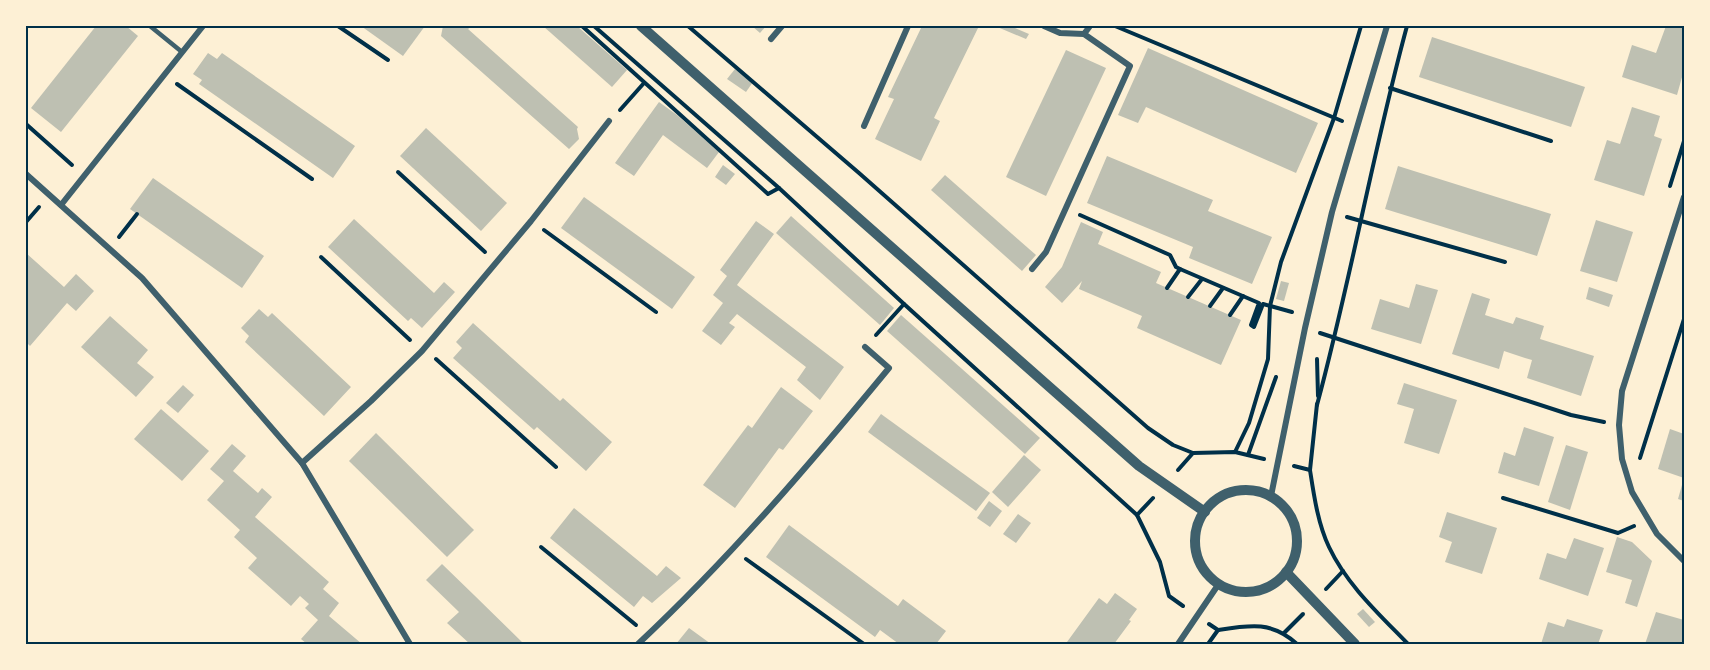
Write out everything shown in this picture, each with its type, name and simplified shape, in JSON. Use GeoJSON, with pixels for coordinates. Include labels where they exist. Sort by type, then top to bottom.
{"type":"FeatureCollection","features":[{"type":"Feature","properties":{"kind":"street"},"geometry":{"type":"LineString","coordinates":[[61,205],[203,26]]}},
{"type":"Feature","properties":{"kind":"street"},"geometry":{"type":"LineString","coordinates":[[641,26],[1139,466],[1206,512]]}},
{"type":"Feature","properties":{"kind":"street"},"geometry":{"type":"LineString","coordinates":[[771,39],[782,26]]}},
{"type":"Feature","properties":{"kind":"street"},"geometry":{"type":"LineString","coordinates":[[864,126],[908,26]]}},
{"type":"Feature","properties":{"kind":"street"},"geometry":{"type":"LineString","coordinates":[[1032,269],[1046,252],[1130,66],[1084,34],[1060,33],[1044,26]]}},
{"type":"Feature","properties":{"kind":"street"},"geometry":{"type":"LineString","coordinates":[[1084,34],[1090,26]]}},
{"type":"Feature","properties":{"kind":"street"},"geometry":{"type":"LineString","coordinates":[[1271,496],[1305,328],[1332,212],[1387,26]]}},
{"type":"Feature","properties":{"kind":"street"},"geometry":{"type":"LineString","coordinates":[[302,462],[371,401],[423,350],[497,263],[609,121]]}},
{"type":"Feature","properties":{"kind":"street"},"geometry":{"type":"LineString","coordinates":[[26,174],[142,278],[302,462],[410,645]]}},
{"type":"Feature","properties":{"kind":"street"},"geometry":{"type":"LineString","coordinates":[[1684,197],[1622,391],[1619,425],[1622,459],[1632,492],[1657,534],[1684,561]]}},
{"type":"Feature","properties":{"kind":"street"},"geometry":{"type":"LineString","coordinates":[[638,645],[734,549],[816,457],[889,368],[865,347]]}},
{"type":"Feature","properties":{"kind":"street"},"geometry":{"type":"LineString","coordinates":[[1254,490],[1271,496],[1285,507],[1294,522],[1296,531],[1294,557],[1286,572],[1275,583],[1262,590],[1247,593],[1232,591],[1218,585],[1206,574],[1197,559],[1195,543],[1197,526],[1218,498],[1235,491],[1254,490]]}},
{"type":"Feature","properties":{"kind":"street"},"geometry":{"type":"LineString","coordinates":[[1286,572],[1355,645]]}},
{"type":"Feature","properties":{"kind":"street"},"geometry":{"type":"LineString","coordinates":[[1178,645],[1218,585]]}},
{"type":"Feature","properties":{"kind":"lane"},"geometry":{"type":"LineString","coordinates":[[150,26],[182,52]]}},
{"type":"Feature","properties":{"kind":"path"},"geometry":{"type":"LineString","coordinates":[[338,26],[388,60]]}},
{"type":"Feature","properties":{"kind":"path"},"geometry":{"type":"LineString","coordinates":[[582,26],[768,194],[779,188]]}},
{"type":"Feature","properties":{"kind":"path"},"geometry":{"type":"LineString","coordinates":[[594,26],[779,188],[1137,515],[1160,562],[1169,596],[1218,630],[1242,626],[1266,627],[1284,633],[1297,645]]}},
{"type":"Feature","properties":{"kind":"path"},"geometry":{"type":"LineString","coordinates":[[688,26],[986,283],[1148,428],[1173,445],[1193,453],[1235,452],[1310,471]]}},
{"type":"Feature","properties":{"kind":"path"},"geometry":{"type":"LineString","coordinates":[[1116,26],[1332,116]]}},
{"type":"Feature","properties":{"kind":"path"},"geometry":{"type":"LineString","coordinates":[[1235,452],[1249,423],[1268,359],[1270,306],[1281,262],[1334,117],[1362,26]]}},
{"type":"Feature","properties":{"kind":"path"},"geometry":{"type":"LineString","coordinates":[[1317,405],[1335,338],[1390,88],[1407,26]]}},
{"type":"Feature","properties":{"kind":"path"},"geometry":{"type":"LineString","coordinates":[[164,75],[312,179]]}},
{"type":"Feature","properties":{"kind":"path"},"geometry":{"type":"LineString","coordinates":[[1370,81],[1551,141]]}},
{"type":"Feature","properties":{"kind":"path"},"geometry":{"type":"LineString","coordinates":[[609,121],[644,83]]}},
{"type":"Feature","properties":{"kind":"path"},"geometry":{"type":"LineString","coordinates":[[26,124],[72,166]]}},
{"type":"Feature","properties":{"kind":"path"},"geometry":{"type":"LineString","coordinates":[[398,172],[497,263]]}},
{"type":"Feature","properties":{"kind":"path"},"geometry":{"type":"LineString","coordinates":[[1065,208],[1170,255],[1176,267],[1180,269],[1259,303],[1251,325],[1254,327],[1263,304],[1308,315]]}},
{"type":"Feature","properties":{"kind":"path"},"geometry":{"type":"LineString","coordinates":[[1332,212],[1505,262]]}},
{"type":"Feature","properties":{"kind":"path"},"geometry":{"type":"LineString","coordinates":[[118,238],[137,214]]}},
{"type":"Feature","properties":{"kind":"path"},"geometry":{"type":"LineString","coordinates":[[531,221],[656,312]]}},
{"type":"Feature","properties":{"kind":"path"},"geometry":{"type":"LineString","coordinates":[[321,257],[556,467]]}},
{"type":"Feature","properties":{"kind":"path"},"geometry":{"type":"LineString","coordinates":[[1167,288],[1180,269]]}},
{"type":"Feature","properties":{"kind":"path"},"geometry":{"type":"LineString","coordinates":[[1188,297],[1202,279]]}},
{"type":"Feature","properties":{"kind":"path"},"geometry":{"type":"LineString","coordinates":[[1210,306],[1223,288]]}},
{"type":"Feature","properties":{"kind":"path"},"geometry":{"type":"LineString","coordinates":[[1230,315],[1243,296]]}},
{"type":"Feature","properties":{"kind":"path"},"geometry":{"type":"LineString","coordinates":[[865,347],[904,304]]}},
{"type":"Feature","properties":{"kind":"path"},"geometry":{"type":"LineString","coordinates":[[1638,462],[1684,319]]}},
{"type":"Feature","properties":{"kind":"path"},"geometry":{"type":"LineString","coordinates":[[1305,328],[1572,415],[1619,425]]}},
{"type":"Feature","properties":{"kind":"path"},"geometry":{"type":"LineString","coordinates":[[1305,328],[1318,363],[1317,405],[1310,471],[1328,546],[1355,588],[1407,645]]}},
{"type":"Feature","properties":{"kind":"path"},"geometry":{"type":"LineString","coordinates":[[1503,498],[1618,533],[1648,519]]}},
{"type":"Feature","properties":{"kind":"path"},"geometry":{"type":"LineString","coordinates":[[541,547],[649,635]]}},
{"type":"Feature","properties":{"kind":"path"},"geometry":{"type":"LineString","coordinates":[[734,549],[864,645]]}},
{"type":"Feature","properties":{"kind":"path"},"geometry":{"type":"LineString","coordinates":[[1208,645],[1218,630]]}},
{"type":"Feature","properties":{"kind":"building"},"geometry":{"type":"Polygon","coordinates":[[[96,26],[126,26],[138,36],[61,132],[31,108],[96,26]]]}},
{"type":"Feature","properties":{"kind":"building"},"geometry":{"type":"Polygon","coordinates":[[[361,26],[425,26],[403,56],[361,26]]]}},
{"type":"Feature","properties":{"kind":"building"},"geometry":{"type":"Polygon","coordinates":[[[443,26],[472,26],[468,29],[578,127],[579,139],[569,149],[441,36],[443,26]]]}},
{"type":"Feature","properties":{"kind":"building"},"geometry":{"type":"Polygon","coordinates":[[[543,26],[577,26],[627,70],[612,87],[543,26]]]}},
{"type":"Feature","properties":{"kind":"building"},"geometry":{"type":"Polygon","coordinates":[[[752,26],[766,26],[760,33],[752,26]]]}},
{"type":"Feature","properties":{"kind":"building"},"geometry":{"type":"Polygon","coordinates":[[[922,26],[979,26],[934,118],[940,121],[921,161],[875,139],[894,99],[888,97],[922,26]]]}},
{"type":"Feature","properties":{"kind":"building"},"geometry":{"type":"Polygon","coordinates":[[[995,26],[1010,26],[1029,34],[1026,39],[995,26]]]}},
{"type":"Feature","properties":{"kind":"building"},"geometry":{"type":"Polygon","coordinates":[[[1666,26],[1684,26],[1684,70],[1677,95],[1622,77],[1632,45],[1656,53],[1666,26]]]}},
{"type":"Feature","properties":{"kind":"building"},"geometry":{"type":"Polygon","coordinates":[[[1432,37],[1585,87],[1571,127],[1419,77],[1432,37]]]}},
{"type":"Feature","properties":{"kind":"building"},"geometry":{"type":"Polygon","coordinates":[[[1148,48],[1318,123],[1296,173],[1146,107],[1138,123],[1118,115],[1148,48]]]}},
{"type":"Feature","properties":{"kind":"building"},"geometry":{"type":"Polygon","coordinates":[[[1066,50],[1106,68],[1046,196],[1006,177],[1066,50]]]}},
{"type":"Feature","properties":{"kind":"building"},"geometry":{"type":"Polygon","coordinates":[[[208,53],[217,59],[222,53],[355,146],[333,178],[199,84],[202,80],[193,74],[208,53]]]}},
{"type":"Feature","properties":{"kind":"building"},"geometry":{"type":"Polygon","coordinates":[[[735,69],[753,82],[746,92],[727,79],[735,69]]]}},
{"type":"Feature","properties":{"kind":"building"},"geometry":{"type":"Polygon","coordinates":[[[659,102],[719,152],[707,168],[663,135],[634,176],[615,163],[659,102]]]}},
{"type":"Feature","properties":{"kind":"building"},"geometry":{"type":"Polygon","coordinates":[[[1632,107],[1660,116],[1654,136],[1662,139],[1644,196],[1594,180],[1607,140],[1620,144],[1632,107]]]}},
{"type":"Feature","properties":{"kind":"building"},"geometry":{"type":"Polygon","coordinates":[[[426,128],[507,203],[481,231],[400,156],[426,128]]]}},
{"type":"Feature","properties":{"kind":"building"},"geometry":{"type":"Polygon","coordinates":[[[1107,156],[1213,200],[1208,211],[1272,237],[1252,284],[1189,258],[1193,247],[1087,203],[1107,156]]]}},
{"type":"Feature","properties":{"kind":"building"},"geometry":{"type":"Polygon","coordinates":[[[723,165],[735,174],[726,185],[715,177],[723,165]]]}},
{"type":"Feature","properties":{"kind":"building"},"geometry":{"type":"Polygon","coordinates":[[[1398,166],[1551,214],[1537,256],[1385,209],[1398,166]]]}},
{"type":"Feature","properties":{"kind":"building"},"geometry":{"type":"Polygon","coordinates":[[[945,175],[1036,255],[1022,271],[931,190],[945,175]]]}},
{"type":"Feature","properties":{"kind":"building"},"geometry":{"type":"Polygon","coordinates":[[[153,178],[264,256],[242,288],[130,209],[153,178]]]}},
{"type":"Feature","properties":{"kind":"building"},"geometry":{"type":"Polygon","coordinates":[[[584,197],[695,277],[672,309],[561,228],[584,197]]]}},
{"type":"Feature","properties":{"kind":"building"},"geometry":{"type":"Polygon","coordinates":[[[791,216],[894,308],[880,325],[776,233],[791,216]]]}},
{"type":"Feature","properties":{"kind":"building"},"geometry":{"type":"Polygon","coordinates":[[[354,219],[434,293],[444,282],[455,292],[422,328],[411,318],[408,321],[328,247],[354,219]]]}},
{"type":"Feature","properties":{"kind":"building"},"geometry":{"type":"Polygon","coordinates":[[[1596,220],[1633,232],[1617,282],[1580,271],[1596,220]]]}},
{"type":"Feature","properties":{"kind":"building"},"geometry":{"type":"Polygon","coordinates":[[[756,221],[774,234],[737,285],[844,367],[820,400],[797,380],[806,367],[737,314],[729,323],[735,327],[721,345],[702,331],[723,303],[713,295],[727,276],[720,270],[756,221]]]}},
{"type":"Feature","properties":{"kind":"building"},"geometry":{"type":"Polygon","coordinates":[[[1081,222],[1103,232],[1098,244],[1161,272],[1156,283],[1241,320],[1221,365],[1137,328],[1142,316],[1079,289],[1082,281],[1062,303],[1045,287],[1062,267],[1081,222]]]}},
{"type":"Feature","properties":{"kind":"building"},"geometry":{"type":"Polygon","coordinates":[[[26,253],[64,287],[76,274],[94,291],[76,311],[67,303],[30,346],[26,342],[26,253]]]}},
{"type":"Feature","properties":{"kind":"building"},"geometry":{"type":"Polygon","coordinates":[[[1281,281],[1289,283],[1284,301],[1276,299],[1281,281]]]}},
{"type":"Feature","properties":{"kind":"building"},"geometry":{"type":"Polygon","coordinates":[[[1416,284],[1438,290],[1421,344],[1371,329],[1380,299],[1409,308],[1416,284]]]}},
{"type":"Feature","properties":{"kind":"building"},"geometry":{"type":"Polygon","coordinates":[[[1589,287],[1613,295],[1609,307],[1586,299],[1589,287]]]}},
{"type":"Feature","properties":{"kind":"building"},"geometry":{"type":"Polygon","coordinates":[[[1472,293],[1490,299],[1485,315],[1513,324],[1516,317],[1544,326],[1540,339],[1594,356],[1581,396],[1527,378],[1532,360],[1504,351],[1499,369],[1452,354],[1472,293]]]}},
{"type":"Feature","properties":{"kind":"building"},"geometry":{"type":"Polygon","coordinates":[[[259,309],[268,317],[272,313],[351,387],[324,416],[245,342],[249,336],[241,328],[259,309]]]}},
{"type":"Feature","properties":{"kind":"building"},"geometry":{"type":"Polygon","coordinates":[[[901,315],[1040,438],[1025,454],[887,331],[901,315]]]}},
{"type":"Feature","properties":{"kind":"building"},"geometry":{"type":"Polygon","coordinates":[[[110,316],[148,350],[137,363],[154,377],[136,397],[81,347],[110,316]]]}},
{"type":"Feature","properties":{"kind":"building"},"geometry":{"type":"Polygon","coordinates":[[[473,323],[560,401],[563,398],[612,442],[586,471],[537,427],[534,430],[453,358],[462,348],[456,342],[473,323]]]}},
{"type":"Feature","properties":{"kind":"building"},"geometry":{"type":"Polygon","coordinates":[[[1404,383],[1457,400],[1439,454],[1404,443],[1414,409],[1397,404],[1404,383]]]}},
{"type":"Feature","properties":{"kind":"building"},"geometry":{"type":"Polygon","coordinates":[[[183,385],[194,395],[178,413],[166,403],[183,385]]]}},
{"type":"Feature","properties":{"kind":"building"},"geometry":{"type":"Polygon","coordinates":[[[781,387],[813,411],[783,450],[779,448],[735,508],[703,485],[748,425],[752,428],[781,387]]]}},
{"type":"Feature","properties":{"kind":"building"},"geometry":{"type":"Polygon","coordinates":[[[161,409],[209,451],[182,481],[134,439],[161,409]]]}},
{"type":"Feature","properties":{"kind":"building"},"geometry":{"type":"Polygon","coordinates":[[[881,414],[990,493],[976,511],[868,432],[881,414]]]}},
{"type":"Feature","properties":{"kind":"building"},"geometry":{"type":"Polygon","coordinates":[[[1524,427],[1554,437],[1539,486],[1498,473],[1504,452],[1515,456],[1524,427]]]}},
{"type":"Feature","properties":{"kind":"building"},"geometry":{"type":"Polygon","coordinates":[[[1670,429],[1684,434],[1684,478],[1658,469],[1670,429]]]}},
{"type":"Feature","properties":{"kind":"building"},"geometry":{"type":"Polygon","coordinates":[[[376,433],[474,530],[447,557],[349,461],[376,433]]]}},
{"type":"Feature","properties":{"kind":"building"},"geometry":{"type":"Polygon","coordinates":[[[232,444],[246,456],[233,471],[258,493],[262,488],[272,497],[255,517],[329,582],[323,589],[339,603],[329,616],[362,644],[307,644],[301,639],[318,620],[305,608],[309,604],[300,596],[291,606],[248,568],[257,558],[234,537],[240,530],[207,500],[224,481],[210,469],[232,444]]]}},
{"type":"Feature","properties":{"kind":"building"},"geometry":{"type":"Polygon","coordinates":[[[1566,445],[1588,452],[1570,510],[1548,502],[1566,445]]]}},
{"type":"Feature","properties":{"kind":"building"},"geometry":{"type":"Polygon","coordinates":[[[1024,455],[1041,470],[1008,507],[992,492],[1024,455]]]}},
{"type":"Feature","properties":{"kind":"building"},"geometry":{"type":"Polygon","coordinates":[[[1684,478],[1684,501],[1678,499],[1684,478]]]}},
{"type":"Feature","properties":{"kind":"building"},"geometry":{"type":"Polygon","coordinates":[[[989,501],[1002,511],[990,527],[977,518],[989,501]]]}},
{"type":"Feature","properties":{"kind":"building"},"geometry":{"type":"Polygon","coordinates":[[[574,508],[657,576],[666,566],[681,578],[652,603],[643,596],[634,607],[550,538],[574,508]]]}},
{"type":"Feature","properties":{"kind":"building"},"geometry":{"type":"Polygon","coordinates":[[[1447,512],[1497,528],[1482,574],[1445,562],[1452,542],[1439,537],[1447,512]]]}},
{"type":"Feature","properties":{"kind":"building"},"geometry":{"type":"Polygon","coordinates":[[[1018,514],[1031,523],[1016,543],[1003,534],[1018,514]]]}},
{"type":"Feature","properties":{"kind":"building"},"geometry":{"type":"Polygon","coordinates":[[[789,525],[898,606],[903,599],[946,631],[936,644],[899,644],[880,630],[875,637],[766,557],[789,525]]]}},
{"type":"Feature","properties":{"kind":"building"},"geometry":{"type":"Polygon","coordinates":[[[1617,537],[1632,542],[1652,561],[1637,607],[1625,603],[1632,580],[1606,572],[1617,537]]]}},
{"type":"Feature","properties":{"kind":"building"},"geometry":{"type":"Polygon","coordinates":[[[1574,538],[1604,548],[1588,596],[1539,579],[1547,553],[1566,559],[1574,538]]]}},
{"type":"Feature","properties":{"kind":"building"},"geometry":{"type":"Polygon","coordinates":[[[442,564],[524,644],[470,644],[447,623],[459,612],[426,580],[442,564]]]}},
{"type":"Feature","properties":{"kind":"building"},"geometry":{"type":"Polygon","coordinates":[[[1115,593],[1137,609],[1114,644],[1071,644],[1067,642],[1099,598],[1107,604],[1115,593]]]}},
{"type":"Feature","properties":{"kind":"building"},"geometry":{"type":"Polygon","coordinates":[[[1363,609],[1375,622],[1369,627],[1357,614],[1363,609]]]}},
{"type":"Feature","properties":{"kind":"building"},"geometry":{"type":"Polygon","coordinates":[[[1656,612],[1684,620],[1684,644],[1645,644],[1656,612]]]}},
{"type":"Feature","properties":{"kind":"building"},"geometry":{"type":"Polygon","coordinates":[[[1567,619],[1603,630],[1598,644],[1541,644],[1548,622],[1564,627],[1567,619]]]}},
{"type":"Feature","properties":{"kind":"building"},"geometry":{"type":"Polygon","coordinates":[[[689,628],[711,644],[676,644],[689,628]]]}}]}
